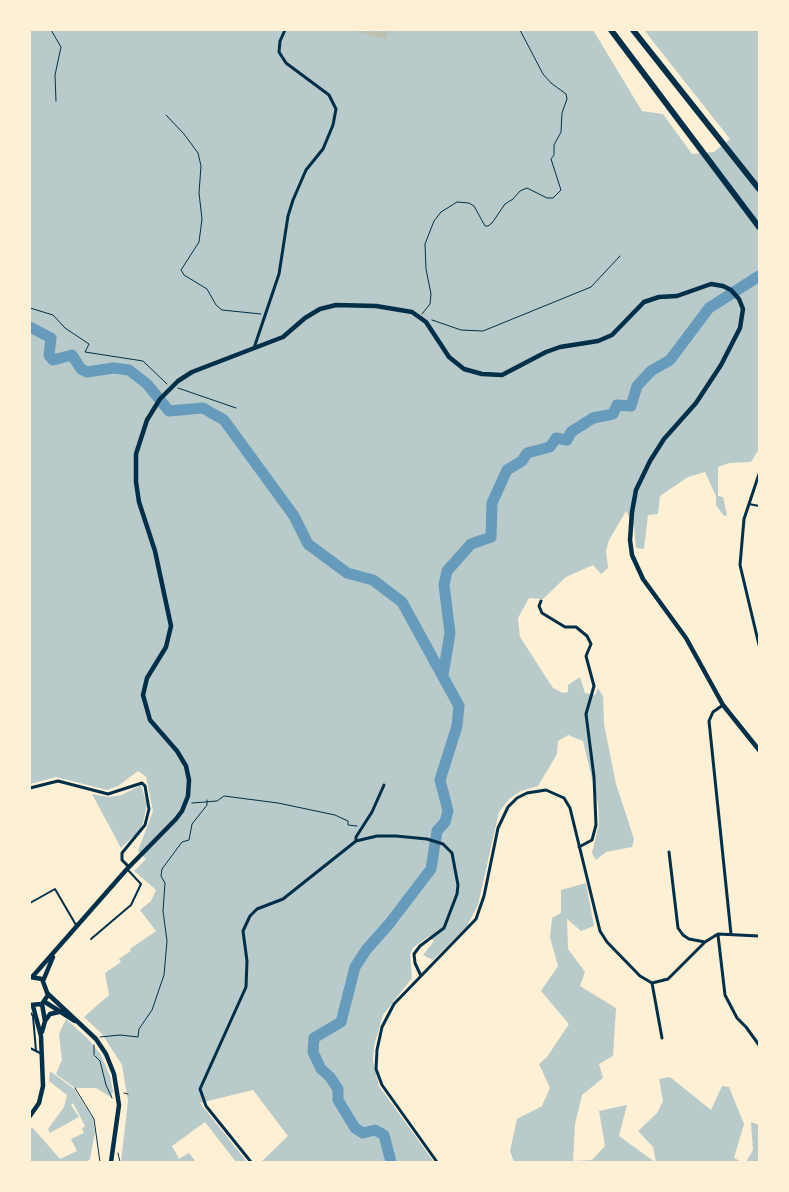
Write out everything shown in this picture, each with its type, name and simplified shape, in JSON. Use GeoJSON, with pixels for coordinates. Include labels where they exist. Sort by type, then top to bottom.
{"type":"FeatureCollection","features":[{"type":"Feature","properties":{"kind":"highway"},"geometry":{"type":"LineString","coordinates":[[611,30],[759,227]]}},
{"type":"Feature","properties":{"kind":"highway"},"geometry":{"type":"LineString","coordinates":[[633,30],[759,189]]}},
{"type":"Feature","properties":{"kind":"street"},"geometry":{"type":"LineString","coordinates":[[254,348],[267,315],[279,274],[288,216],[299,183],[323,149],[336,109],[329,95],[286,63],[279,52],[280,40],[284,30]]}},
{"type":"Feature","properties":{"kind":"street"},"geometry":{"type":"LineString","coordinates":[[43,981],[32,976],[53,955],[128,868],[182,811],[189,788],[188,773],[183,760],[150,720],[143,695],[146,678],[169,638],[171,619],[139,502],[136,482],[136,454],[143,430],[160,399],[178,381],[192,372],[282,337],[312,313],[328,307],[399,308],[412,312],[426,322],[449,358],[464,369],[482,374],[502,375],[546,352],[560,347],[598,341],[612,335],[644,302],[659,297],[677,296],[711,284],[723,286],[738,298],[743,309],[740,328],[721,365],[696,403],[664,440],[650,461],[636,490],[630,526],[630,540],[636,567],[686,638],[722,705],[759,750]]}},
{"type":"Feature","properties":{"kind":"street"},"geometry":{"type":"LineString","coordinates":[[759,474],[748,503],[741,539],[740,564],[749,612],[759,645]]}},
{"type":"Feature","properties":{"kind":"street"},"geometry":{"type":"LineString","coordinates":[[541,601],[539,606],[542,613],[565,627],[576,627],[587,636],[591,644],[586,656],[594,686],[586,714],[594,777],[596,825],[592,840],[579,847]]}},
{"type":"Feature","properties":{"kind":"street"},"geometry":{"type":"LineString","coordinates":[[722,705],[713,712],[710,721],[731,934]]}},
{"type":"Feature","properties":{"kind":"street"},"geometry":{"type":"LineString","coordinates":[[30,788],[58,781],[108,794],[142,783],[145,786],[149,808],[145,825],[122,853],[122,860],[128,868]]}},
{"type":"Feature","properties":{"kind":"street"},"geometry":{"type":"LineString","coordinates":[[356,841],[356,837],[364,827],[384,785]]}},
{"type":"Feature","properties":{"kind":"street"},"geometry":{"type":"LineString","coordinates":[[437,1162],[382,1085],[376,1069],[377,1050],[387,1015],[394,1004],[476,919],[484,896],[498,828],[508,807],[517,798],[527,793],[546,790],[564,798],[570,808],[600,931],[607,942],[640,976],[652,983],[668,979],[705,942],[718,934],[759,936]]}},
{"type":"Feature","properties":{"kind":"street"},"geometry":{"type":"LineString","coordinates":[[251,1162],[206,1106],[200,1089],[242,1000],[246,987],[247,961],[243,931],[246,923],[258,909],[283,899],[356,841],[377,836],[427,840],[443,844],[452,853],[458,885],[457,894],[444,928],[420,946],[414,954],[415,963],[421,976]]}},
{"type":"Feature","properties":{"kind":"street"},"geometry":{"type":"LineString","coordinates":[[669,852],[678,928],[689,939],[705,942]]}},
{"type":"Feature","properties":{"kind":"street"},"geometry":{"type":"LineString","coordinates":[[718,934],[725,995],[737,1018],[759,1045]]}},
{"type":"Feature","properties":{"kind":"street"},"geometry":{"type":"LineString","coordinates":[[53,955],[43,981],[47,993],[96,1040],[106,1054],[118,1088],[118,1110],[111,1162]]}},
{"type":"Feature","properties":{"kind":"street"},"geometry":{"type":"LineString","coordinates":[[652,983],[662,1038]]}},
{"type":"Feature","properties":{"kind":"street"},"geometry":{"type":"LineString","coordinates":[[45,1021],[43,1003],[47,993]]}},
{"type":"Feature","properties":{"kind":"street"},"geometry":{"type":"LineString","coordinates":[[30,1116],[39,1104],[42,1091],[41,1036],[36,1011],[32,1006],[43,1003],[79,1023]]}},
{"type":"Feature","properties":{"kind":"street"},"geometry":{"type":"LineString","coordinates":[[41,1036],[45,1021],[50,1014],[59,1012]]}},
{"type":"Feature","properties":{"kind":"lane"},"geometry":{"type":"LineString","coordinates":[[748,503],[759,506]]}},
{"type":"Feature","properties":{"kind":"lane"},"geometry":{"type":"LineString","coordinates":[[91,939],[131,905],[141,884],[128,868]]}},
{"type":"Feature","properties":{"kind":"lane"},"geometry":{"type":"LineString","coordinates":[[30,903],[55,889],[77,927]]}},
{"type":"Feature","properties":{"kind":"lane"},"geometry":{"type":"LineString","coordinates":[[30,1012],[33,1016],[36,1051]]}},
{"type":"Feature","properties":{"kind":"lane"},"geometry":{"type":"LineString","coordinates":[[30,1048],[42,1054]]}},
{"type":"Feature","properties":{"kind":"path"},"geometry":{"type":"LineString","coordinates":[[51,30],[61,47],[54,75],[56,101]]}},
{"type":"Feature","properties":{"kind":"path"},"geometry":{"type":"LineString","coordinates":[[418,316],[430,304],[431,294],[426,269],[425,244],[440,212],[457,202],[468,203],[474,206],[485,226],[488,226],[492,224],[505,204],[527,188],[546,198],[553,198],[561,190],[551,159],[554,155],[554,144],[561,132],[562,113],[567,99],[566,94],[551,84],[543,74],[520,30]]}},
{"type":"Feature","properties":{"kind":"path"},"geometry":{"type":"LineString","coordinates":[[166,115],[184,134],[198,153],[201,166],[199,193],[202,219],[199,242],[181,270],[184,275],[207,289],[216,305],[222,310],[267,315]]}},
{"type":"Feature","properties":{"kind":"path"},"geometry":{"type":"LineString","coordinates":[[426,322],[433,320],[461,330],[483,331],[591,287],[620,256]]}},
{"type":"Feature","properties":{"kind":"path"},"geometry":{"type":"LineString","coordinates":[[30,308],[53,316],[64,328],[89,344],[85,352],[143,361],[164,382],[236,408]]}},
{"type":"Feature","properties":{"kind":"path"},"geometry":{"type":"LineString","coordinates":[[191,803],[207,800],[217,801],[224,796],[278,803],[335,815],[348,821],[348,825],[364,827]]}},
{"type":"Feature","properties":{"kind":"path"},"geometry":{"type":"LineString","coordinates":[[116,1102],[109,1094],[100,1061],[94,1055],[95,1041],[101,1036],[138,1037],[139,1029],[152,1010],[165,970],[164,956],[167,941],[163,911],[166,883],[162,878],[162,869],[182,842],[189,840],[192,824],[207,806],[207,800]]}},
{"type":"Feature","properties":{"kind":"path"},"geometry":{"type":"LineString","coordinates":[[75,1088],[94,1119],[100,1162]]}},
{"type":"Feature","properties":{"kind":"path"},"geometry":{"type":"LineString","coordinates":[[118,1148],[120,1162]]}},
{"type":"Feature","properties":{"kind":"shaded area"},"geometry":{"type":"Polygon","coordinates":[[[30,30],[593,30],[642,111],[663,114],[692,154],[714,152],[730,139],[644,30],[759,30],[759,449],[751,462],[729,463],[718,467],[718,496],[723,497],[727,515],[724,516],[716,505],[716,496],[705,472],[688,477],[660,496],[658,514],[648,515],[644,549],[636,548],[634,526],[626,511],[609,540],[606,551],[608,568],[601,574],[593,565],[566,577],[543,599],[529,598],[518,618],[520,637],[553,688],[563,693],[568,692],[568,685],[580,677],[585,693],[595,695],[598,688],[603,696],[604,724],[616,784],[634,839],[632,847],[606,852],[596,860],[592,853],[599,824],[598,804],[583,741],[568,735],[558,741],[557,754],[538,786],[521,791],[509,799],[499,812],[478,905],[467,926],[433,960],[423,955],[434,941],[429,936],[413,948],[410,954],[412,978],[383,1015],[374,1046],[373,1061],[379,1086],[434,1162],[261,1162],[288,1136],[253,1090],[200,1103],[247,1162],[236,1162],[205,1122],[172,1146],[179,1159],[189,1153],[196,1162],[121,1162],[128,1101],[122,1065],[102,1034],[84,1017],[109,995],[105,973],[121,962],[119,959],[131,951],[130,949],[156,931],[140,910],[151,901],[156,890],[134,871],[146,859],[138,851],[153,811],[146,777],[138,771],[118,786],[107,790],[56,777],[30,784],[30,30]]]}},
{"type":"Feature","properties":{"kind":"shaded area"},"geometry":{"type":"Polygon","coordinates":[[[141,785],[147,804],[143,823],[138,832],[121,848],[92,794],[109,797],[122,795],[141,785]]]}},
{"type":"Feature","properties":{"kind":"shaded area"},"geometry":{"type":"Polygon","coordinates":[[[586,883],[594,926],[581,931],[567,919],[568,949],[585,972],[580,986],[616,1008],[613,1056],[599,1064],[603,1078],[582,1095],[575,1124],[573,1161],[592,1160],[605,1146],[599,1111],[627,1105],[619,1136],[655,1162],[514,1162],[510,1151],[517,1119],[542,1106],[550,1088],[539,1064],[547,1057],[569,1024],[541,991],[558,966],[550,937],[552,918],[561,913],[561,890],[586,883]]]}},
{"type":"Feature","properties":{"kind":"shaded area"},"geometry":{"type":"Polygon","coordinates":[[[66,1019],[88,1039],[101,1055],[110,1076],[113,1091],[111,1097],[96,1088],[75,1088],[56,1074],[62,1060],[59,1034],[66,1019]]]}},
{"type":"Feature","properties":{"kind":"shaded area"},"geometry":{"type":"Polygon","coordinates":[[[50,1071],[74,1089],[93,1119],[95,1132],[90,1159],[87,1162],[30,1162],[30,1129],[32,1127],[60,1159],[77,1151],[71,1139],[84,1133],[82,1129],[85,1126],[73,1103],[71,1105],[79,1117],[50,1133],[48,1129],[64,1107],[67,1095],[49,1081],[50,1071]]]}},
{"type":"Feature","properties":{"kind":"shaded area"},"geometry":{"type":"Polygon","coordinates":[[[670,1077],[711,1110],[722,1086],[729,1087],[744,1124],[734,1158],[742,1162],[656,1162],[653,1147],[638,1131],[657,1113],[663,1101],[659,1079],[670,1077]]]}},
{"type":"Feature","properties":{"kind":"shaded area"},"geometry":{"type":"Polygon","coordinates":[[[751,1122],[759,1125],[759,1162],[746,1162],[753,1150],[751,1122]]]}},
{"type":"Feature","properties":{"kind":"building"},"geometry":{"type":"Polygon","coordinates":[[[351,30],[375,32],[388,30],[386,39],[351,30]]]}},
{"type":"Feature","properties":{"kind":"waterway"},"geometry":{"type":"LineString","coordinates":[[443,675],[450,633],[444,585],[447,571],[471,544],[491,537],[492,503],[507,470],[522,461],[527,453],[550,447],[556,438],[567,440],[571,432],[593,418],[613,414],[617,405],[631,406],[637,386],[651,371],[670,360],[709,308],[759,276]]}},
{"type":"Feature","properties":{"kind":"waterway"},"geometry":{"type":"LineString","coordinates":[[30,327],[51,338],[49,355],[53,360],[72,355],[81,369],[87,372],[114,368],[129,370],[147,384],[169,411],[203,408],[224,420],[294,516],[308,544],[347,573],[373,580],[402,602],[459,706],[457,726],[440,780],[448,811],[445,822],[437,831],[431,869],[389,924],[366,950],[355,967],[341,1022],[314,1038],[313,1052],[321,1069],[330,1077],[338,1089],[338,1100],[355,1128],[363,1133],[375,1130],[384,1135],[391,1162]]}}]}
